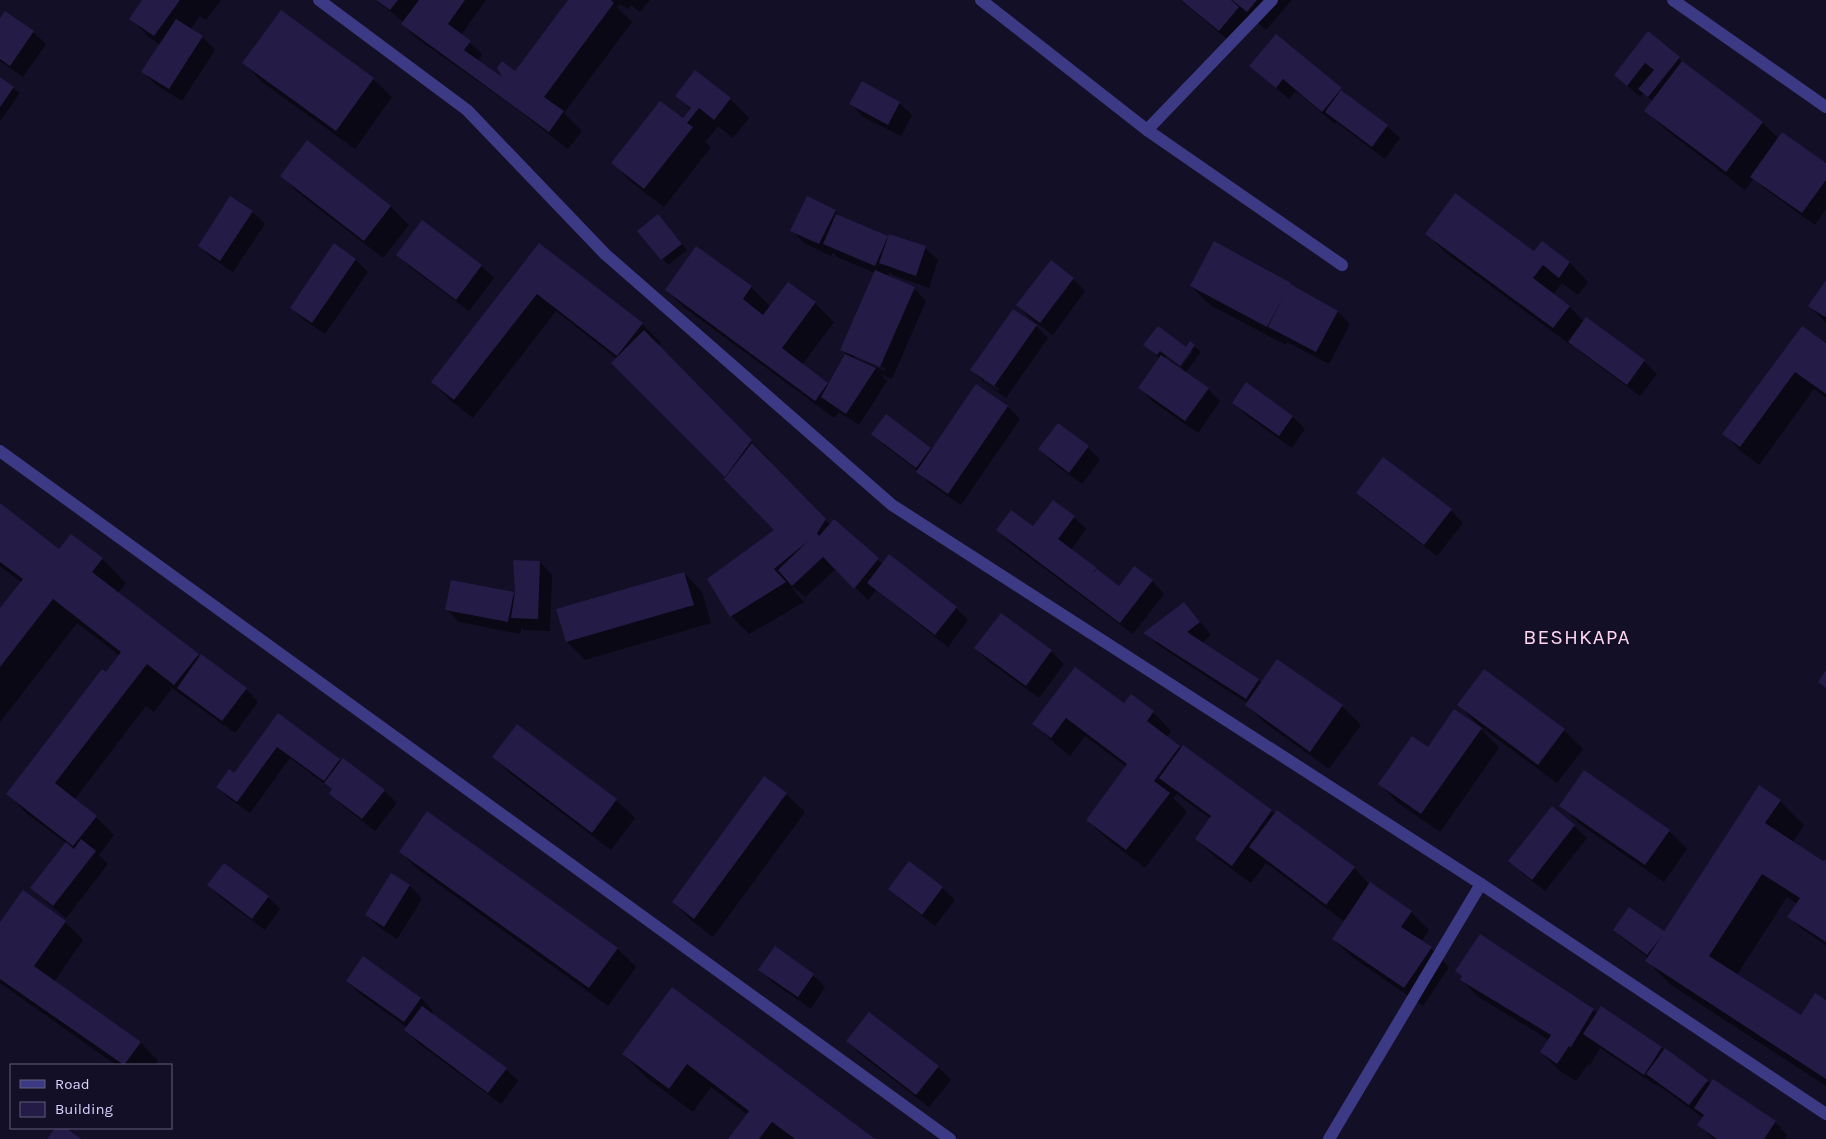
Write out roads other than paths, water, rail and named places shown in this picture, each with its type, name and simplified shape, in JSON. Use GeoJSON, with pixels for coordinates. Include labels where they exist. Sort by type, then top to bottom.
{"type":"FeatureCollection","features":[{"type":"Feature","properties":{"kind":"street"},"geometry":{"type":"LineString","coordinates":[[319,0],[466,110],[605,254],[892,505],[1481,884],[1826,1114]]}},
{"type":"Feature","properties":{"kind":"street"},"geometry":{"type":"LineString","coordinates":[[981,0],[1147,130],[1342,265]]}},
{"type":"Feature","properties":{"kind":"street"},"geometry":{"type":"LineString","coordinates":[[1147,130],[1272,0]]}},
{"type":"Feature","properties":{"kind":"street"},"geometry":{"type":"LineString","coordinates":[[1673,0],[1826,108]]}},
{"type":"Feature","properties":{"kind":"street"},"geometry":{"type":"LineString","coordinates":[[0,451],[950,1139]]}},
{"type":"Feature","properties":{"kind":"street"},"geometry":{"type":"LineString","coordinates":[[1330,1139],[1481,884]]}},
{"type":"Feature","properties":{"kind":"district","name":"BESHKAPA"},"geometry":{"type":"Point","coordinates":[1577,637]}}]}
